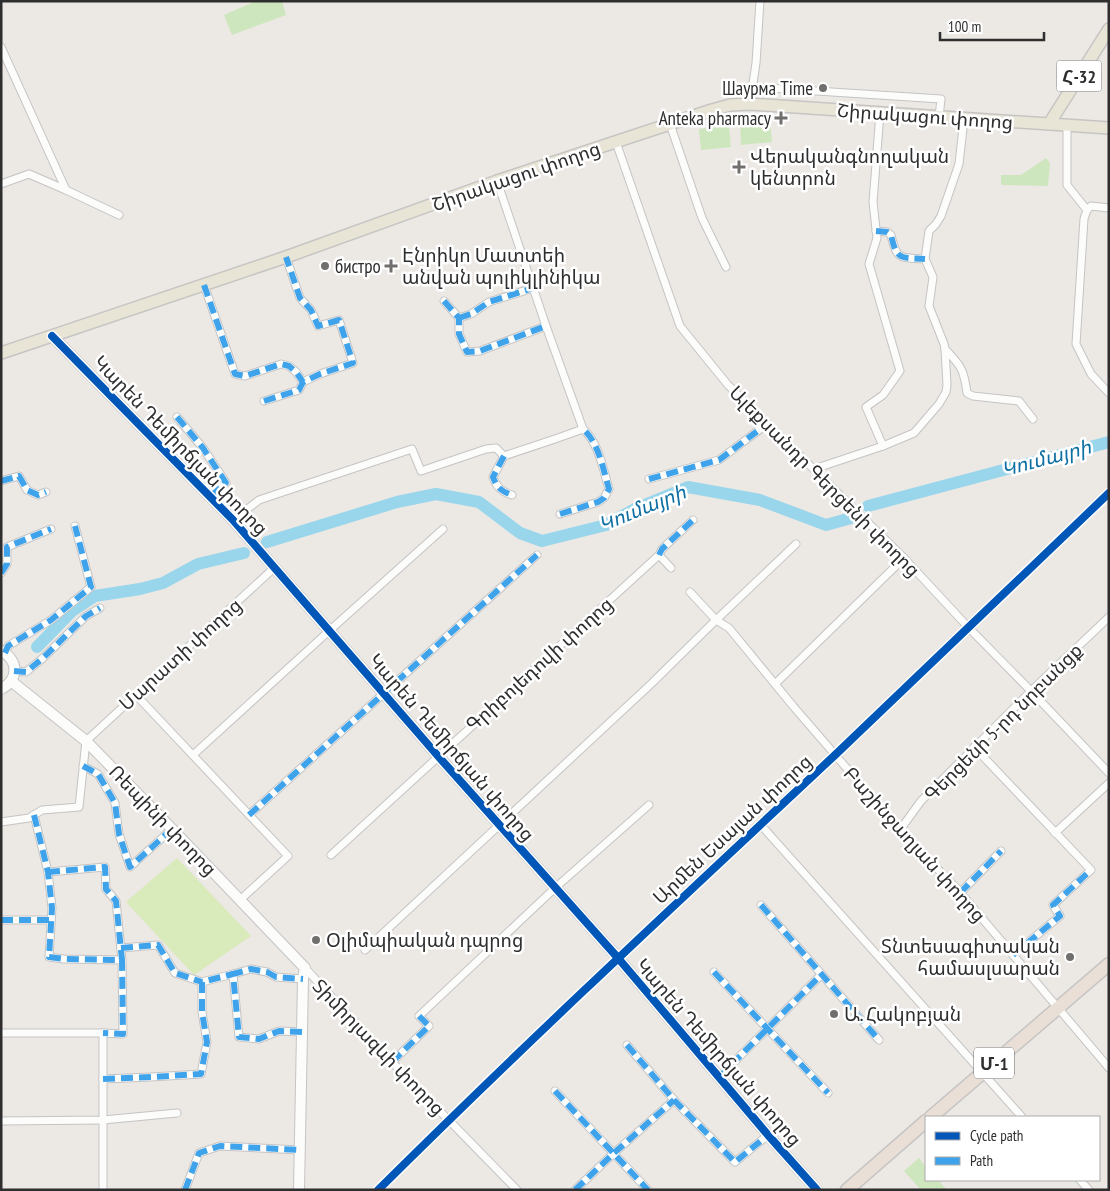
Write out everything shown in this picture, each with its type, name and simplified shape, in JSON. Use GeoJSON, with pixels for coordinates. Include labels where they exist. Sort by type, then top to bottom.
{"type":"FeatureCollection","features":[{"type":"Feature","properties":{"kind":"highway","name":"Մ-1"},"geometry":{"type":"LineString","coordinates":[[932,1116],[1109,964]]}},
{"type":"Feature","properties":{"kind":"highway"},"geometry":{"type":"LineString","coordinates":[[847,1190],[925,1122]]}},
{"type":"Feature","properties":{"kind":"main road","name":"Հ-32"},"geometry":{"type":"LineString","coordinates":[[1049,124],[1109,29]]}},
{"type":"Feature","properties":{"kind":"main road","name":"Շիրակացու փողոց"},"geometry":{"type":"LineString","coordinates":[[1,353],[286,257],[497,181],[730,105],[750,104],[1109,128]]}},
{"type":"Feature","properties":{"kind":"street"},"geometry":{"type":"LineString","coordinates":[[750,104],[756,63],[760,1]]}},
{"type":"Feature","properties":{"kind":"street"},"geometry":{"type":"LineString","coordinates":[[1,47],[66,190]]}},
{"type":"Feature","properties":{"kind":"street"},"geometry":{"type":"LineString","coordinates":[[753,87],[941,99],[940,117]]}},
{"type":"Feature","properties":{"kind":"street"},"geometry":{"type":"LineString","coordinates":[[880,113],[873,202],[877,238],[869,264],[900,370],[883,395],[866,407],[883,446]]}},
{"type":"Feature","properties":{"kind":"street"},"geometry":{"type":"LineString","coordinates":[[814,469],[883,446],[914,433],[944,398],[947,385],[945,349],[929,306],[933,277],[925,259],[929,231],[941,216],[959,164],[964,119]]}},
{"type":"Feature","properties":{"kind":"street"},"geometry":{"type":"LineString","coordinates":[[670,124],[702,218],[726,267]]}},
{"type":"Feature","properties":{"kind":"street"},"geometry":{"type":"LineString","coordinates":[[1067,125],[1067,185],[1087,210]]}},
{"type":"Feature","properties":{"kind":"street","name":"Ալեքսանդր Գերցենի փողոց"},"geometry":{"type":"LineString","coordinates":[[616,142],[680,326],[728,385],[904,558],[1109,773]]}},
{"type":"Feature","properties":{"kind":"street"},"geometry":{"type":"LineString","coordinates":[[1,184],[29,174],[119,215]]}},
{"type":"Feature","properties":{"kind":"street"},"geometry":{"type":"LineString","coordinates":[[497,181],[583,429],[590,434],[598,451],[609,489],[604,498],[598,502],[560,514]]}},
{"type":"Feature","properties":{"kind":"street"},"geometry":{"type":"LineString","coordinates":[[1109,208],[1091,206],[1087,210],[1084,219],[1076,344],[1091,374],[1109,393]]}},
{"type":"Feature","properties":{"kind":"street"},"geometry":{"type":"LineString","coordinates":[[876,230],[887,232],[891,235],[894,248],[897,254],[902,257],[925,259]]}},
{"type":"Feature","properties":{"kind":"street"},"geometry":{"type":"LineString","coordinates":[[264,401],[299,390],[303,382],[353,363],[339,320],[318,326],[311,310],[300,298],[286,257]]}},
{"type":"Feature","properties":{"kind":"street"},"geometry":{"type":"LineString","coordinates":[[204,285],[236,374],[245,376],[280,364],[289,366],[303,382]]}},
{"type":"Feature","properties":{"kind":"street"},"geometry":{"type":"LineString","coordinates":[[458,318],[471,314],[489,302],[533,288]]}},
{"type":"Feature","properties":{"kind":"street"},"geometry":{"type":"LineString","coordinates":[[444,301],[458,318],[459,334],[467,352],[480,351],[546,326]]}},
{"type":"Feature","properties":{"kind":"street","name":"Կարեն Դեմիրճյան փողոց"},"geometry":{"type":"LineString","coordinates":[[52,336],[233,520],[438,756],[618,958],[816,1190]]}},
{"type":"Feature","properties":{"kind":"street"},"geometry":{"type":"LineString","coordinates":[[945,349],[959,363],[967,393],[973,396],[1018,401],[1034,419]]}},
{"type":"Feature","properties":{"kind":"street"},"geometry":{"type":"LineString","coordinates":[[177,418],[203,448],[226,483],[211,496]]}},
{"type":"Feature","properties":{"kind":"street"},"geometry":{"type":"LineString","coordinates":[[649,480],[719,460],[767,424]]}},
{"type":"Feature","properties":{"kind":"street"},"geometry":{"type":"LineString","coordinates":[[512,496],[503,492],[496,485],[493,477],[504,456],[583,429]]}},
{"type":"Feature","properties":{"kind":"street"},"geometry":{"type":"LineString","coordinates":[[233,520],[259,500],[412,449],[421,471],[486,449],[496,448],[504,456]]}},
{"type":"Feature","properties":{"kind":"street"},"geometry":{"type":"LineString","coordinates":[[1,481],[19,476],[27,490],[38,495],[46,492]]}},
{"type":"Feature","properties":{"kind":"street","name":"Արմեն Եսայան փողոց"},"geometry":{"type":"LineString","coordinates":[[378,1190],[618,958],[1109,493]]}},
{"type":"Feature","properties":{"kind":"street","name":"Գրիբոյեդովի փողոց"},"geometry":{"type":"LineString","coordinates":[[331,855],[659,555],[662,549],[693,520]]}},
{"type":"Feature","properties":{"kind":"street"},"geometry":{"type":"LineString","coordinates":[[1,689],[7,685],[13,676],[13,663],[3,652],[8,646],[52,620],[91,587],[75,526]]}},
{"type":"Feature","properties":{"kind":"street"},"geometry":{"type":"LineString","coordinates":[[1,573],[7,564],[7,547],[51,529]]}},
{"type":"Feature","properties":{"kind":"street"},"geometry":{"type":"LineString","coordinates":[[193,755],[443,529]]}},
{"type":"Feature","properties":{"kind":"street"},"geometry":{"type":"LineString","coordinates":[[365,950],[651,684],[796,544]]}},
{"type":"Feature","properties":{"kind":"street"},"geometry":{"type":"LineString","coordinates":[[249,815],[537,555]]}},
{"type":"Feature","properties":{"kind":"street"},"geometry":{"type":"LineString","coordinates":[[659,555],[671,568]]}},
{"type":"Feature","properties":{"kind":"street"},"geometry":{"type":"LineString","coordinates":[[774,684],[904,558]]}},
{"type":"Feature","properties":{"kind":"street","name":"Մարատի փողոց"},"geometry":{"type":"LineString","coordinates":[[86,740],[274,568]]}},
{"type":"Feature","properties":{"kind":"street","name":"Բաշինջաղյան փողոց"},"geometry":{"type":"LineString","coordinates":[[690,592],[716,620],[729,628],[774,684],[900,830],[960,893],[1109,1068]]}},
{"type":"Feature","properties":{"kind":"street"},"geometry":{"type":"LineString","coordinates":[[13,676],[26,672],[86,616],[100,608]]}},
{"type":"Feature","properties":{"kind":"street","name":"Գերցենի 5-րդ նրբանցք"},"geometry":{"type":"LineString","coordinates":[[900,830],[922,801],[974,748],[1109,617]]}},
{"type":"Feature","properties":{"kind":"street","name":"Ռեպինի փողոց"},"geometry":{"type":"LineString","coordinates":[[13,676],[86,740],[305,968]]}},
{"type":"Feature","properties":{"kind":"street"},"geometry":{"type":"LineString","coordinates":[[136,694],[288,856],[240,900]]}},
{"type":"Feature","properties":{"kind":"street"},"geometry":{"type":"LineString","coordinates":[[1,822],[29,818],[42,810],[79,807],[86,740]]}},
{"type":"Feature","properties":{"kind":"street"},"geometry":{"type":"LineString","coordinates":[[974,748],[1091,870],[1053,905],[1060,916],[1013,955]]}},
{"type":"Feature","properties":{"kind":"street"},"geometry":{"type":"LineString","coordinates":[[83,766],[98,774],[115,803],[118,834],[130,867],[172,829]]}},
{"type":"Feature","properties":{"kind":"street"},"geometry":{"type":"LineString","coordinates":[[1055,833],[1109,783]]}},
{"type":"Feature","properties":{"kind":"street"},"geometry":{"type":"LineString","coordinates":[[392,1062],[429,1026],[420,1016],[555,888],[649,805]]}},
{"type":"Feature","properties":{"kind":"street"},"geometry":{"type":"LineString","coordinates":[[34,815],[48,872],[52,908],[49,957],[64,960],[122,960]]}},
{"type":"Feature","properties":{"kind":"street"},"geometry":{"type":"LineString","coordinates":[[760,824],[1021,1116]]}},
{"type":"Feature","properties":{"kind":"street"},"geometry":{"type":"LineString","coordinates":[[960,893],[1002,851]]}},
{"type":"Feature","properties":{"kind":"street"},"geometry":{"type":"LineString","coordinates":[[1,1033],[123,1034],[122,960],[116,901],[106,889],[105,867],[48,872]]}},
{"type":"Feature","properties":{"kind":"street"},"geometry":{"type":"LineString","coordinates":[[761,905],[878,1040]]}},
{"type":"Feature","properties":{"kind":"street"},"geometry":{"type":"LineString","coordinates":[[1,920],[51,920]]}},
{"type":"Feature","properties":{"kind":"street"},"geometry":{"type":"LineString","coordinates":[[121,948],[158,945],[175,973],[202,982],[251,969],[267,972],[276,977],[303,979]]}},
{"type":"Feature","properties":{"kind":"street"},"geometry":{"type":"LineString","coordinates":[[299,1190],[303,979],[305,968]]}},
{"type":"Feature","properties":{"kind":"street","name":"Տիմիրյազևի փողոց"},"geometry":{"type":"LineString","coordinates":[[305,968],[392,1062],[517,1190]]}},
{"type":"Feature","properties":{"kind":"street"},"geometry":{"type":"LineString","coordinates":[[714,972],[828,1093]]}},
{"type":"Feature","properties":{"kind":"street"},"geometry":{"type":"LineString","coordinates":[[233,974],[239,1037],[259,1039],[279,1031],[302,1032]]}},
{"type":"Feature","properties":{"kind":"street"},"geometry":{"type":"LineString","coordinates":[[719,1077],[821,975]]}},
{"type":"Feature","properties":{"kind":"street"},"geometry":{"type":"LineString","coordinates":[[103,1079],[201,1074],[207,1042],[202,1012],[202,982]]}},
{"type":"Feature","properties":{"kind":"street"},"geometry":{"type":"LineString","coordinates":[[103,1033],[103,1190]]}},
{"type":"Feature","properties":{"kind":"street"},"geometry":{"type":"LineString","coordinates":[[627,1045],[674,1100],[735,1162],[768,1135]]}},
{"type":"Feature","properties":{"kind":"street"},"geometry":{"type":"LineString","coordinates":[[556,1091],[648,1190]]}},
{"type":"Feature","properties":{"kind":"street"},"geometry":{"type":"LineString","coordinates":[[575,1190],[674,1100]]}},
{"type":"Feature","properties":{"kind":"street"},"geometry":{"type":"LineString","coordinates":[[1,1122],[103,1120],[177,1113]]}},
{"type":"Feature","properties":{"kind":"street"},"geometry":{"type":"LineString","coordinates":[[185,1190],[199,1153],[220,1146],[300,1150]]}},
{"type":"Feature","properties":{"kind":"street"},"geometry":{"type":"LineString","coordinates":[[1081,1181],[1090,1190]]}},
{"type":"Feature","properties":{"kind":"green space"},"geometry":{"type":"Polygon","coordinates":[[[256,1],[282,1],[286,15],[232,35],[224,15],[256,1]]]}},
{"type":"Feature","properties":{"kind":"green space"},"geometry":{"type":"Polygon","coordinates":[[[770,121],[772,142],[741,145],[740,123],[770,121]]]}},
{"type":"Feature","properties":{"kind":"green space"},"geometry":{"type":"Polygon","coordinates":[[[729,126],[731,147],[701,150],[699,129],[729,126]]]}},
{"type":"Feature","properties":{"kind":"green space"},"geometry":{"type":"Polygon","coordinates":[[[1046,158],[1050,163],[1048,186],[1002,185],[1001,175],[1021,175],[1046,158]]]}},
{"type":"Feature","properties":{"kind":"green space"},"geometry":{"type":"Polygon","coordinates":[[[177,858],[251,936],[194,975],[126,902],[177,858]]]}},
{"type":"Feature","properties":{"kind":"green space"},"geometry":{"type":"Polygon","coordinates":[[[919,1158],[925,1166],[925,1181],[939,1181],[947,1190],[921,1190],[904,1171],[919,1158]]]}},
{"type":"Feature","properties":{"kind":"waterway","name":"Կումայրի"},"geometry":{"type":"LineString","coordinates":[[868,506],[1109,442]]}},
{"type":"Feature","properties":{"kind":"waterway","name":"Կումայրի"},"geometry":{"type":"LineString","coordinates":[[267,542],[397,502],[436,494],[479,502],[520,533],[542,541],[606,525],[635,509],[688,487],[760,500],[826,525],[851,518]]}},
{"type":"Feature","properties":{"kind":"waterway"},"geometry":{"type":"LineString","coordinates":[[37,647],[72,611],[95,596],[140,589],[163,583],[198,564],[244,553]]}},
{"type":"Feature","properties":{"kind":"marked path"},"geometry":{"type":"LineString","coordinates":[[876,231],[887,232],[891,235],[895,250],[901,256],[925,259]]}},
{"type":"Feature","properties":{"kind":"marked path"},"geometry":{"type":"LineString","coordinates":[[204,285],[235,374],[245,376],[281,364],[289,366],[303,382],[353,363],[339,320],[318,326],[311,310],[300,298],[286,257]]}},
{"type":"Feature","properties":{"kind":"marked path"},"geometry":{"type":"LineString","coordinates":[[459,318],[471,314],[489,302],[533,288]]}},
{"type":"Feature","properties":{"kind":"marked path"},"geometry":{"type":"LineString","coordinates":[[444,301],[459,318],[459,334],[467,352],[480,351],[546,326]]}},
{"type":"Feature","properties":{"kind":"marked path"},"geometry":{"type":"LineString","coordinates":[[264,401],[299,390],[303,382]]}},
{"type":"Feature","properties":{"kind":"marked path"},"geometry":{"type":"LineString","coordinates":[[177,417],[203,448],[226,483],[211,496]]}},
{"type":"Feature","properties":{"kind":"marked path"},"geometry":{"type":"LineString","coordinates":[[649,479],[719,460],[767,424]]}},
{"type":"Feature","properties":{"kind":"marked path"},"geometry":{"type":"LineString","coordinates":[[560,514],[598,502],[604,498],[609,489],[597,449],[583,429]]}},
{"type":"Feature","properties":{"kind":"marked path"},"geometry":{"type":"LineString","coordinates":[[504,456],[493,477],[500,489],[512,495]]}},
{"type":"Feature","properties":{"kind":"marked path"},"geometry":{"type":"LineString","coordinates":[[1,481],[19,476],[27,490],[38,495],[46,492]]}},
{"type":"Feature","properties":{"kind":"marked path"},"geometry":{"type":"LineString","coordinates":[[659,555],[662,549],[693,520]]}},
{"type":"Feature","properties":{"kind":"marked path"},"geometry":{"type":"LineString","coordinates":[[5,653],[8,646],[51,620],[91,587],[75,526]]}},
{"type":"Feature","properties":{"kind":"marked path"},"geometry":{"type":"LineString","coordinates":[[1,573],[7,564],[7,547],[51,529]]}},
{"type":"Feature","properties":{"kind":"marked path"},"geometry":{"type":"LineString","coordinates":[[249,815],[537,555]]}},
{"type":"Feature","properties":{"kind":"marked path"},"geometry":{"type":"LineString","coordinates":[[14,671],[26,672],[86,616],[100,608]]}},
{"type":"Feature","properties":{"kind":"marked path"},"geometry":{"type":"LineString","coordinates":[[83,766],[98,774],[115,803],[119,834],[130,867],[172,829]]}},
{"type":"Feature","properties":{"kind":"marked path"},"geometry":{"type":"LineString","coordinates":[[34,815],[48,872],[52,908],[49,957],[122,960],[123,1034],[103,1033]]}},
{"type":"Feature","properties":{"kind":"marked path"},"geometry":{"type":"LineString","coordinates":[[960,893],[1001,851]]}},
{"type":"Feature","properties":{"kind":"marked path"},"geometry":{"type":"LineString","coordinates":[[48,872],[105,867],[106,889],[116,901],[122,960]]}},
{"type":"Feature","properties":{"kind":"marked path"},"geometry":{"type":"LineString","coordinates":[[1013,955],[1060,916],[1053,905],[1091,870]]}},
{"type":"Feature","properties":{"kind":"marked path"},"geometry":{"type":"LineString","coordinates":[[761,905],[879,1040]]}},
{"type":"Feature","properties":{"kind":"marked path"},"geometry":{"type":"LineString","coordinates":[[1,920],[51,920]]}},
{"type":"Feature","properties":{"kind":"marked path"},"geometry":{"type":"LineString","coordinates":[[121,948],[158,945],[175,973],[202,982]]}},
{"type":"Feature","properties":{"kind":"marked path"},"geometry":{"type":"LineString","coordinates":[[302,1032],[279,1031],[259,1039],[239,1037],[233,974],[251,969],[267,972],[276,977],[303,979]]}},
{"type":"Feature","properties":{"kind":"marked path"},"geometry":{"type":"LineString","coordinates":[[714,972],[828,1093]]}},
{"type":"Feature","properties":{"kind":"marked path"},"geometry":{"type":"LineString","coordinates":[[103,1079],[201,1074],[207,1042],[202,1012],[202,982],[233,974]]}},
{"type":"Feature","properties":{"kind":"marked path"},"geometry":{"type":"LineString","coordinates":[[719,1077],[821,975]]}},
{"type":"Feature","properties":{"kind":"marked path"},"geometry":{"type":"LineString","coordinates":[[392,1062],[429,1026],[419,1016]]}},
{"type":"Feature","properties":{"kind":"marked path"},"geometry":{"type":"LineString","coordinates":[[627,1045],[674,1100],[735,1162],[768,1135]]}},
{"type":"Feature","properties":{"kind":"marked path"},"geometry":{"type":"LineString","coordinates":[[555,1091],[648,1190]]}},
{"type":"Feature","properties":{"kind":"marked path"},"geometry":{"type":"LineString","coordinates":[[575,1190],[674,1100]]}},
{"type":"Feature","properties":{"kind":"marked path"},"geometry":{"type":"LineString","coordinates":[[185,1190],[199,1153],[220,1146],[300,1150]]}},
{"type":"Feature","properties":{"kind":"cycle path"},"geometry":{"type":"LineString","coordinates":[[52,336],[233,520],[438,756],[618,958],[817,1190]]}},
{"type":"Feature","properties":{"kind":"cycle path"},"geometry":{"type":"LineString","coordinates":[[378,1190],[547,1025],[834,756],[1109,493]]}},
{"type":"Feature","properties":{"kind":"place","name":"Шаурма Time"},"geometry":{"type":"Point","coordinates":[823,88]}},
{"type":"Feature","properties":{"kind":"place","name":"Anteka pharmacy"},"geometry":{"type":"Point","coordinates":[781,118]}},
{"type":"Feature","properties":{"kind":"place","name":"Վերականգնողական կենտրոն"},"geometry":{"type":"Point","coordinates":[739,167]}},
{"type":"Feature","properties":{"kind":"place","name":"бистро"},"geometry":{"type":"Point","coordinates":[325,266]}},
{"type":"Feature","properties":{"kind":"place","name":"Էնրիկո Մատտեի անվան պոլիկլինիկա"},"geometry":{"type":"Point","coordinates":[391,266]}},
{"type":"Feature","properties":{"kind":"place","name":"Օլիմպիական դպրոց"},"geometry":{"type":"Point","coordinates":[316,940]}},
{"type":"Feature","properties":{"kind":"place","name":"Տնտեսագիտական համասլսարան"},"geometry":{"type":"Point","coordinates":[1070,957]}},
{"type":"Feature","properties":{"kind":"place","name":"Ա. Հակոբյան"},"geometry":{"type":"Point","coordinates":[834,1014]}}]}
